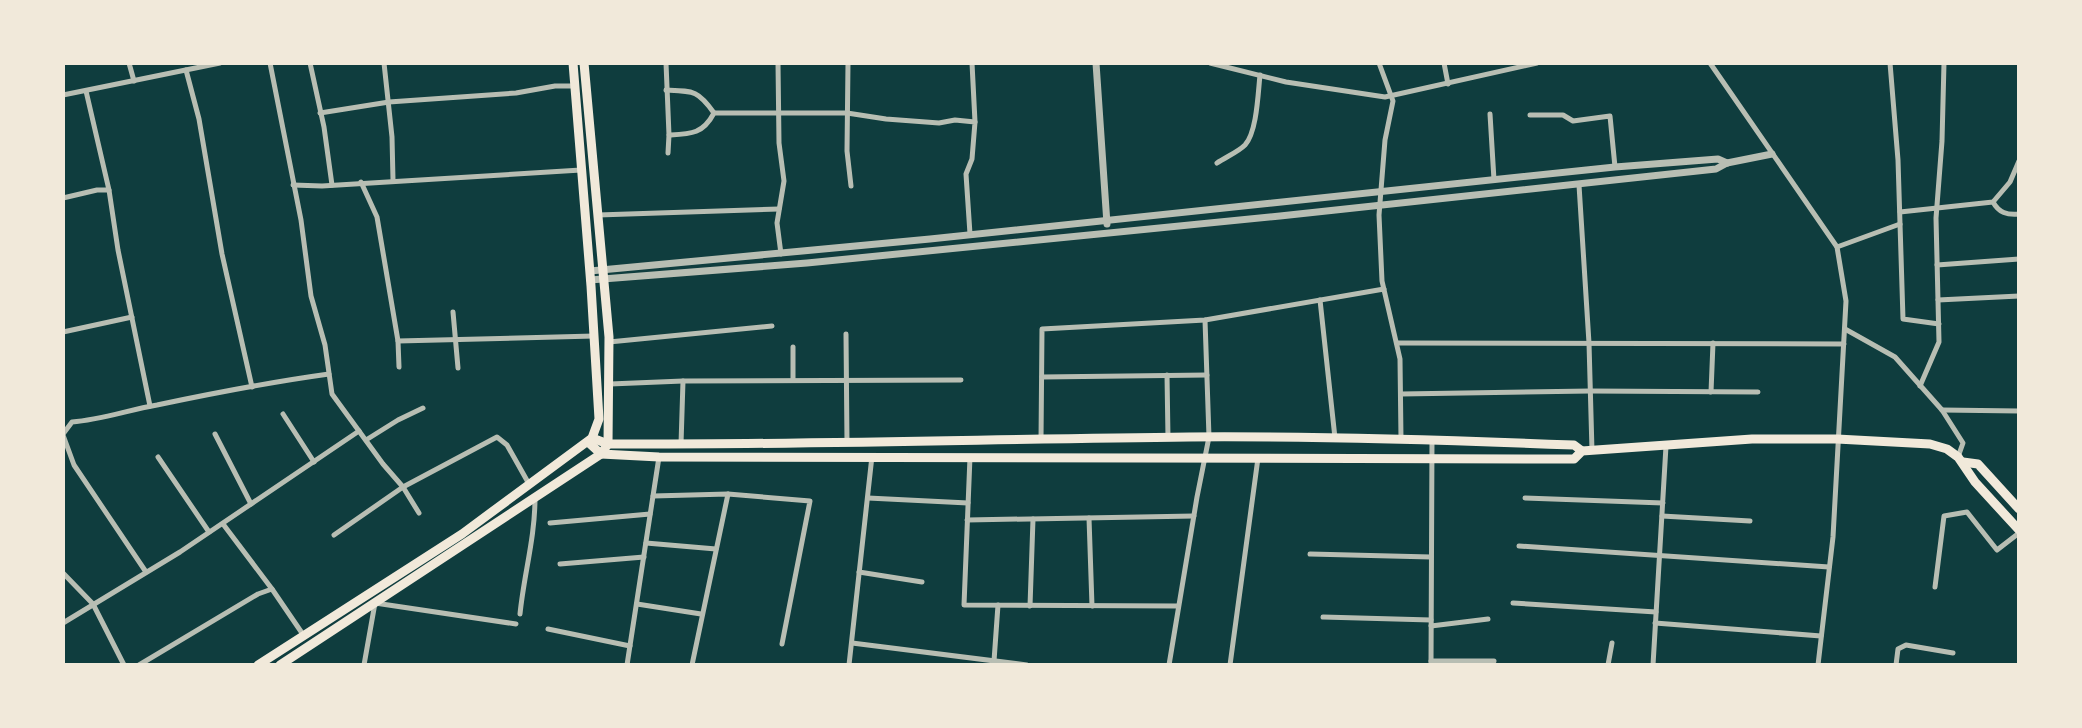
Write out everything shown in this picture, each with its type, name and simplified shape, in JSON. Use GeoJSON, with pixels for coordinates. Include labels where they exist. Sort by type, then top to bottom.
{"type":"FeatureCollection","features":[{"type":"Feature","properties":{"kind":"main road"},"geometry":{"type":"LineString","coordinates":[[258,665],[462,534],[590,440],[598,419],[573,63]]}},
{"type":"Feature","properties":{"kind":"main road"},"geometry":{"type":"LineString","coordinates":[[280,665],[601,454],[608,444],[609,342],[584,63]]}},
{"type":"Feature","properties":{"kind":"main road"},"geometry":{"type":"LineString","coordinates":[[590,440],[608,444],[681,444],[1209,437],[1335,438],[1574,444],[1582,451],[1752,439],[1837,439],[1930,444],[1947,449],[1961,460],[1968,473],[2019,532]]}},
{"type":"Feature","properties":{"kind":"main road"},"geometry":{"type":"LineString","coordinates":[[590,440],[601,454],[659,457],[1432,459],[1574,458],[1582,451]]}},
{"type":"Feature","properties":{"kind":"main road"},"geometry":{"type":"LineString","coordinates":[[1961,460],[1978,464],[2019,509]]}},
{"type":"Feature","properties":{"kind":"street"},"geometry":{"type":"LineString","coordinates":[[129,63],[134,81]]}},
{"type":"Feature","properties":{"kind":"street"},"geometry":{"type":"LineString","coordinates":[[63,95],[220,63]]}},
{"type":"Feature","properties":{"kind":"street"},"geometry":{"type":"LineString","coordinates":[[270,63],[301,220],[311,296],[325,345],[332,394],[403,487],[419,513]]}},
{"type":"Feature","properties":{"kind":"street"},"geometry":{"type":"LineString","coordinates":[[310,63],[331,185]]}},
{"type":"Feature","properties":{"kind":"street"},"geometry":{"type":"LineString","coordinates":[[384,63],[393,180]]}},
{"type":"Feature","properties":{"kind":"street"},"geometry":{"type":"LineString","coordinates":[[666,63],[668,153]]}},
{"type":"Feature","properties":{"kind":"street"},"geometry":{"type":"LineString","coordinates":[[778,63],[779,143],[783,181],[777,223],[782,254]]}},
{"type":"Feature","properties":{"kind":"street"},"geometry":{"type":"LineString","coordinates":[[848,63],[847,151],[851,186]]}},
{"type":"Feature","properties":{"kind":"street"},"geometry":{"type":"LineString","coordinates":[[970,234],[966,174],[972,159],[975,122],[972,63]]}},
{"type":"Feature","properties":{"kind":"street"},"geometry":{"type":"LineString","coordinates":[[1096,63],[1107,232]]}},
{"type":"Feature","properties":{"kind":"street"},"geometry":{"type":"LineString","coordinates":[[1210,63],[1320,87],[1385,97],[1537,63]]}},
{"type":"Feature","properties":{"kind":"street"},"geometry":{"type":"LineString","coordinates":[[1379,63],[1393,95],[1385,140],[1379,225],[1384,289],[1400,359],[1401,439]]}},
{"type":"Feature","properties":{"kind":"street"},"geometry":{"type":"LineString","coordinates":[[1444,63],[1448,84]]}},
{"type":"Feature","properties":{"kind":"street"},"geometry":{"type":"LineString","coordinates":[[1710,63],[1837,247],[1846,301],[1845,329],[1829,567],[1818,665]]}},
{"type":"Feature","properties":{"kind":"street"},"geometry":{"type":"LineString","coordinates":[[1890,63],[1900,212],[1903,319],[1939,324]]}},
{"type":"Feature","properties":{"kind":"street"},"geometry":{"type":"LineString","coordinates":[[1920,386],[1940,342],[1937,209],[1944,63]]}},
{"type":"Feature","properties":{"kind":"street"},"geometry":{"type":"LineString","coordinates":[[186,70],[199,119],[222,254],[252,387]]}},
{"type":"Feature","properties":{"kind":"street"},"geometry":{"type":"LineString","coordinates":[[1217,163],[1243,148],[1248,140],[1255,119],[1260,75]]}},
{"type":"Feature","properties":{"kind":"street"},"geometry":{"type":"LineString","coordinates":[[320,113],[389,102],[575,86]]}},
{"type":"Feature","properties":{"kind":"street"},"geometry":{"type":"LineString","coordinates":[[666,90],[686,90],[702,96],[714,113]]}},
{"type":"Feature","properties":{"kind":"street"},"geometry":{"type":"LineString","coordinates":[[86,91],[109,190],[118,250],[150,406]]}},
{"type":"Feature","properties":{"kind":"street"},"geometry":{"type":"LineString","coordinates":[[714,113],[847,113],[926,122],[975,122]]}},
{"type":"Feature","properties":{"kind":"street"},"geometry":{"type":"LineString","coordinates":[[668,135],[691,134],[708,125],[714,113]]}},
{"type":"Feature","properties":{"kind":"street"},"geometry":{"type":"LineString","coordinates":[[1490,114],[1494,180]]}},
{"type":"Feature","properties":{"kind":"street"},"geometry":{"type":"LineString","coordinates":[[1531,115],[1563,115],[1573,121],[1610,116],[1615,167]]}},
{"type":"Feature","properties":{"kind":"street"},"geometry":{"type":"LineString","coordinates":[[590,276],[807,263],[1579,185],[1716,169],[1727,163],[1772,154]]}},
{"type":"Feature","properties":{"kind":"street"},"geometry":{"type":"LineString","coordinates":[[604,275],[1615,167],[1718,159],[1727,163]]}},
{"type":"Feature","properties":{"kind":"street"},"geometry":{"type":"LineString","coordinates":[[1900,212],[1993,202],[2010,182],[2019,161]]}},
{"type":"Feature","properties":{"kind":"street"},"geometry":{"type":"LineString","coordinates":[[293,185],[581,170]]}},
{"type":"Feature","properties":{"kind":"street"},"geometry":{"type":"LineString","coordinates":[[361,183],[377,217],[398,341],[399,367]]}},
{"type":"Feature","properties":{"kind":"street"},"geometry":{"type":"LineString","coordinates":[[1579,185],[1589,343],[1592,451]]}},
{"type":"Feature","properties":{"kind":"street"},"geometry":{"type":"LineString","coordinates":[[63,198],[109,190]]}},
{"type":"Feature","properties":{"kind":"street"},"geometry":{"type":"LineString","coordinates":[[1993,202],[1997,210],[2008,215],[2019,214]]}},
{"type":"Feature","properties":{"kind":"street"},"geometry":{"type":"LineString","coordinates":[[598,215],[779,209]]}},
{"type":"Feature","properties":{"kind":"street"},"geometry":{"type":"LineString","coordinates":[[1837,247],[1900,224]]}},
{"type":"Feature","properties":{"kind":"street"},"geometry":{"type":"LineString","coordinates":[[1937,265],[2019,259]]}},
{"type":"Feature","properties":{"kind":"street"},"geometry":{"type":"LineString","coordinates":[[1041,440],[1042,328],[1205,320],[1384,289]]}},
{"type":"Feature","properties":{"kind":"street"},"geometry":{"type":"LineString","coordinates":[[1938,300],[2019,296]]}},
{"type":"Feature","properties":{"kind":"street"},"geometry":{"type":"LineString","coordinates":[[1320,300],[1335,438]]}},
{"type":"Feature","properties":{"kind":"street"},"geometry":{"type":"LineString","coordinates":[[453,312],[458,368]]}},
{"type":"Feature","properties":{"kind":"street"},"geometry":{"type":"LineString","coordinates":[[63,332],[132,317]]}},
{"type":"Feature","properties":{"kind":"street"},"geometry":{"type":"LineString","coordinates":[[1169,665],[1209,437],[1205,320]]}},
{"type":"Feature","properties":{"kind":"street"},"geometry":{"type":"LineString","coordinates":[[609,342],[772,326]]}},
{"type":"Feature","properties":{"kind":"street"},"geometry":{"type":"LineString","coordinates":[[1845,329],[1895,357],[1942,411],[1963,443],[1961,460]]}},
{"type":"Feature","properties":{"kind":"street"},"geometry":{"type":"LineString","coordinates":[[846,334],[847,443]]}},
{"type":"Feature","properties":{"kind":"street"},"geometry":{"type":"LineString","coordinates":[[398,341],[594,336]]}},
{"type":"Feature","properties":{"kind":"street"},"geometry":{"type":"LineString","coordinates":[[1397,342],[1844,344]]}},
{"type":"Feature","properties":{"kind":"street"},"geometry":{"type":"LineString","coordinates":[[1711,392],[1713,343]]}},
{"type":"Feature","properties":{"kind":"street"},"geometry":{"type":"LineString","coordinates":[[793,347],[793,379]]}},
{"type":"Feature","properties":{"kind":"street"},"geometry":{"type":"LineString","coordinates":[[146,572],[74,465],[63,434],[72,422],[92,421],[150,406],[329,374]]}},
{"type":"Feature","properties":{"kind":"street"},"geometry":{"type":"LineString","coordinates":[[1167,375],[1168,438]]}},
{"type":"Feature","properties":{"kind":"street"},"geometry":{"type":"LineString","coordinates":[[1042,377],[1207,375]]}},
{"type":"Feature","properties":{"kind":"street"},"geometry":{"type":"LineString","coordinates":[[610,384],[793,379],[961,380]]}},
{"type":"Feature","properties":{"kind":"street"},"geometry":{"type":"LineString","coordinates":[[681,444],[684,381]]}},
{"type":"Feature","properties":{"kind":"street"},"geometry":{"type":"LineString","coordinates":[[1401,394],[1590,391],[1758,393]]}},
{"type":"Feature","properties":{"kind":"street"},"geometry":{"type":"LineString","coordinates":[[366,440],[423,408]]}},
{"type":"Feature","properties":{"kind":"street"},"geometry":{"type":"LineString","coordinates":[[1942,411],[2019,411]]}},
{"type":"Feature","properties":{"kind":"street"},"geometry":{"type":"LineString","coordinates":[[284,414],[314,462]]}},
{"type":"Feature","properties":{"kind":"street"},"geometry":{"type":"LineString","coordinates":[[63,623],[223,524],[359,431]]}},
{"type":"Feature","properties":{"kind":"street"},"geometry":{"type":"LineString","coordinates":[[215,434],[251,504]]}},
{"type":"Feature","properties":{"kind":"street"},"geometry":{"type":"LineString","coordinates":[[334,535],[403,487],[498,437],[507,445],[529,485]]}},
{"type":"Feature","properties":{"kind":"street"},"geometry":{"type":"LineString","coordinates":[[1432,440],[1431,663],[1494,661]]}},
{"type":"Feature","properties":{"kind":"street"},"geometry":{"type":"LineString","coordinates":[[1653,665],[1666,446]]}},
{"type":"Feature","properties":{"kind":"street"},"geometry":{"type":"LineString","coordinates":[[849,665],[872,456]]}},
{"type":"Feature","properties":{"kind":"street"},"geometry":{"type":"LineString","coordinates":[[158,457],[209,532]]}},
{"type":"Feature","properties":{"kind":"street"},"geometry":{"type":"LineString","coordinates":[[628,665],[659,457]]}},
{"type":"Feature","properties":{"kind":"street"},"geometry":{"type":"LineString","coordinates":[[970,457],[964,605],[1178,606]]}},
{"type":"Feature","properties":{"kind":"street"},"geometry":{"type":"LineString","coordinates":[[1230,665],[1258,458]]}},
{"type":"Feature","properties":{"kind":"street"},"geometry":{"type":"LineString","coordinates":[[653,496],[728,494],[810,502],[782,643]]}},
{"type":"Feature","properties":{"kind":"street"},"geometry":{"type":"LineString","coordinates":[[694,665],[701,614],[728,494]]}},
{"type":"Feature","properties":{"kind":"street"},"geometry":{"type":"LineString","coordinates":[[520,614],[523,584],[535,528],[535,498]]}},
{"type":"Feature","properties":{"kind":"street"},"geometry":{"type":"LineString","coordinates":[[867,498],[968,503]]}},
{"type":"Feature","properties":{"kind":"street"},"geometry":{"type":"LineString","coordinates":[[1525,498],[1663,503]]}},
{"type":"Feature","properties":{"kind":"street"},"geometry":{"type":"LineString","coordinates":[[1935,587],[1944,516],[1967,512],[1997,550],[2019,532]]}},
{"type":"Feature","properties":{"kind":"street"},"geometry":{"type":"LineString","coordinates":[[551,523],[650,514]]}},
{"type":"Feature","properties":{"kind":"street"},"geometry":{"type":"LineString","coordinates":[[967,520],[1194,516]]}},
{"type":"Feature","properties":{"kind":"street"},"geometry":{"type":"LineString","coordinates":[[1662,516],[1750,521]]}},
{"type":"Feature","properties":{"kind":"street"},"geometry":{"type":"LineString","coordinates":[[1089,518],[1092,606]]}},
{"type":"Feature","properties":{"kind":"street"},"geometry":{"type":"LineString","coordinates":[[1030,606],[1033,519]]}},
{"type":"Feature","properties":{"kind":"street"},"geometry":{"type":"LineString","coordinates":[[223,524],[304,636]]}},
{"type":"Feature","properties":{"kind":"street"},"geometry":{"type":"LineString","coordinates":[[646,543],[716,549]]}},
{"type":"Feature","properties":{"kind":"street"},"geometry":{"type":"LineString","coordinates":[[1520,546],[1829,567]]}},
{"type":"Feature","properties":{"kind":"street"},"geometry":{"type":"LineString","coordinates":[[1310,554],[1431,557]]}},
{"type":"Feature","properties":{"kind":"street"},"geometry":{"type":"LineString","coordinates":[[560,564],[644,557]]}},
{"type":"Feature","properties":{"kind":"street"},"geometry":{"type":"LineString","coordinates":[[859,572],[922,582]]}},
{"type":"Feature","properties":{"kind":"street"},"geometry":{"type":"LineString","coordinates":[[63,573],[93,604],[124,665]]}},
{"type":"Feature","properties":{"kind":"street"},"geometry":{"type":"LineString","coordinates":[[139,665],[258,594],[272,590]]}},
{"type":"Feature","properties":{"kind":"street"},"geometry":{"type":"LineString","coordinates":[[364,665],[375,603],[369,594]]}},
{"type":"Feature","properties":{"kind":"street"},"geometry":{"type":"LineString","coordinates":[[375,603],[516,624]]}},
{"type":"Feature","properties":{"kind":"street"},"geometry":{"type":"LineString","coordinates":[[1513,603],[1656,612]]}},
{"type":"Feature","properties":{"kind":"street"},"geometry":{"type":"LineString","coordinates":[[637,604],[701,614]]}},
{"type":"Feature","properties":{"kind":"street"},"geometry":{"type":"LineString","coordinates":[[994,661],[998,605]]}},
{"type":"Feature","properties":{"kind":"street"},"geometry":{"type":"LineString","coordinates":[[1323,617],[1431,623],[1488,619]]}},
{"type":"Feature","properties":{"kind":"street"},"geometry":{"type":"LineString","coordinates":[[1655,623],[1821,636]]}},
{"type":"Feature","properties":{"kind":"street"},"geometry":{"type":"LineString","coordinates":[[548,629],[630,646]]}},
{"type":"Feature","properties":{"kind":"street"},"geometry":{"type":"LineString","coordinates":[[852,643],[1027,665]]}},
{"type":"Feature","properties":{"kind":"street"},"geometry":{"type":"LineString","coordinates":[[1608,665],[1612,643]]}},
{"type":"Feature","properties":{"kind":"street"},"geometry":{"type":"LineString","coordinates":[[1896,665],[1898,649],[1906,645],[1954,653]]}}]}
